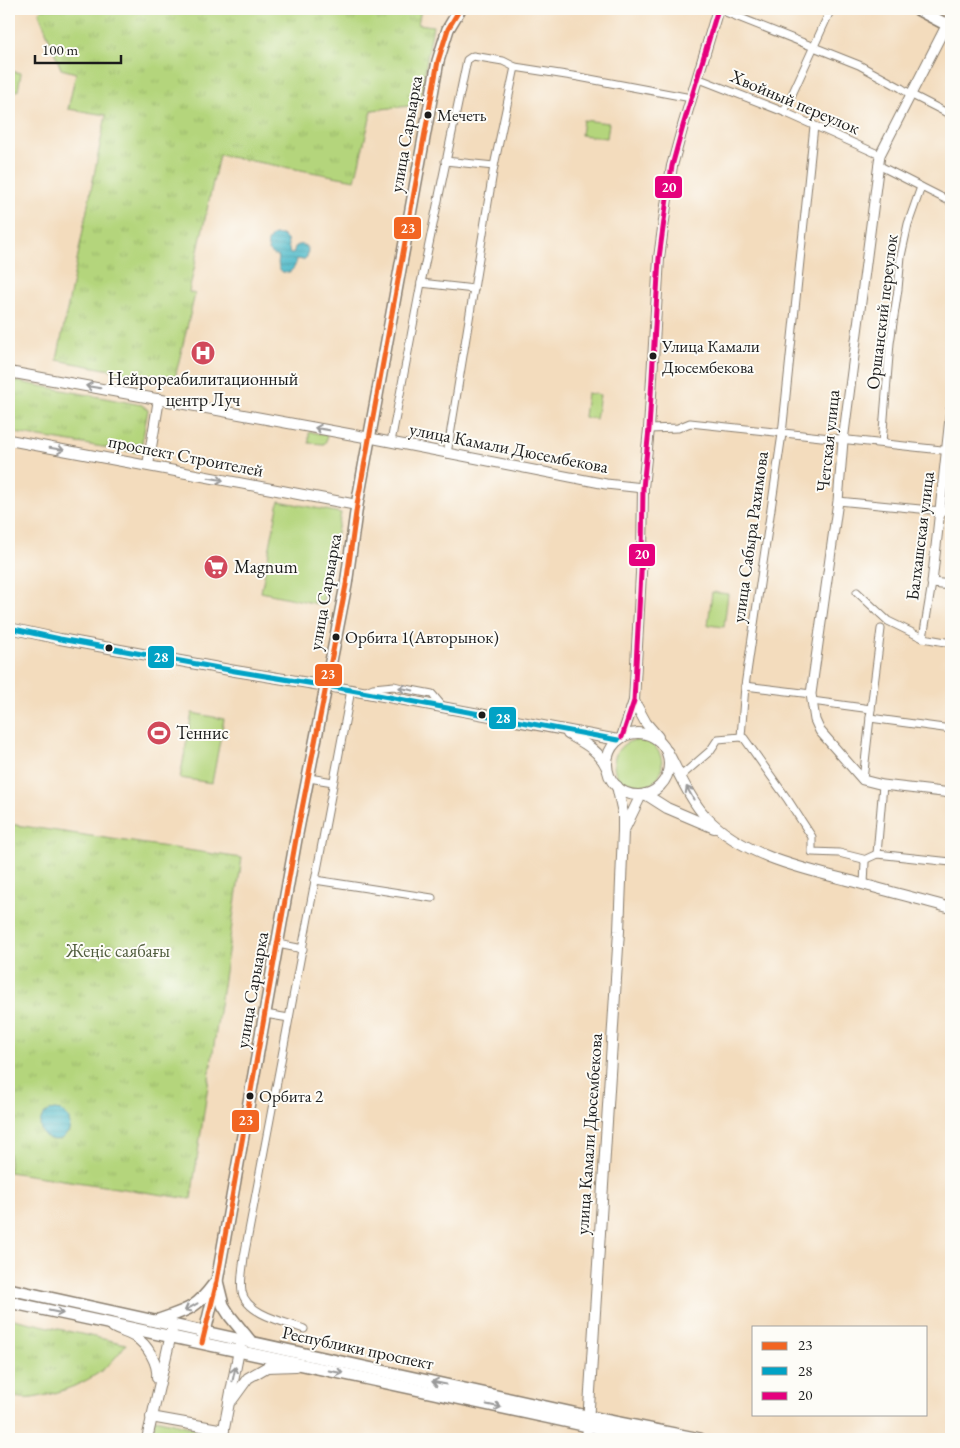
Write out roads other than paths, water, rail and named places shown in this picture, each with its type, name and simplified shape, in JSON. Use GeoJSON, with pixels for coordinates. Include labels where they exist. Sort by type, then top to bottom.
{"type":"FeatureCollection","features":[{"type":"Feature","properties":{"kind":"main road","name":"улица Сарыарка"},"geometry":{"type":"LineString","coordinates":[[202,1343],[217,1281],[325,686],[346,584],[357,505],[438,61],[448,29],[460,9]]}},
{"type":"Feature","properties":{"kind":"main road"},"geometry":{"type":"LineString","coordinates":[[620,739],[634,701],[642,555],[643,488],[649,429],[658,277],[665,210],[672,166],[718,9]]}},
{"type":"Feature","properties":{"kind":"main road"},"geometry":{"type":"LineString","coordinates":[[917,9],[950,22]]}},
{"type":"Feature","properties":{"kind":"main road"},"geometry":{"type":"LineString","coordinates":[[9,372],[370,438]]}},
{"type":"Feature","properties":{"kind":"main road"},"geometry":{"type":"LineString","coordinates":[[148,465],[159,399]]}},
{"type":"Feature","properties":{"kind":"main road","name":"проспект Строителей"},"geometry":{"type":"LineString","coordinates":[[9,440],[357,505]]}},
{"type":"Feature","properties":{"kind":"main road"},"geometry":{"type":"LineString","coordinates":[[9,628],[68,641],[364,692],[620,739]]}},
{"type":"Feature","properties":{"kind":"main road"},"geometry":{"type":"LineString","coordinates":[[634,701],[646,723],[664,746],[705,815],[720,830],[733,839],[765,855],[817,872],[951,908]]}},
{"type":"Feature","properties":{"kind":"main road"},"geometry":{"type":"LineString","coordinates":[[561,729],[597,752],[603,758],[617,786],[623,813],[624,831]]}},
{"type":"Feature","properties":{"kind":"main road"},"geometry":{"type":"LineString","coordinates":[[609,773],[608,755],[612,747],[620,739],[632,733],[653,736],[664,746],[669,759],[667,776],[656,789],[643,794],[624,831]]}},
{"type":"Feature","properties":{"kind":"main road"},"geometry":{"type":"LineString","coordinates":[[617,786],[624,791],[643,794],[667,808],[720,830]]}},
{"type":"Feature","properties":{"kind":"main road","name":"улица Камали Дюсембекова"},"geometry":{"type":"LineString","coordinates":[[588,1421],[624,831]]}},
{"type":"Feature","properties":{"kind":"main road"},"geometry":{"type":"LineString","coordinates":[[156,1321],[192,1308],[202,1300],[217,1281]]}},
{"type":"Feature","properties":{"kind":"main road"},"geometry":{"type":"LineString","coordinates":[[152,1413],[223,1435],[228,1405],[244,1344],[223,1305],[217,1281]]}},
{"type":"Feature","properties":{"kind":"main road","name":"Республики проспект"},"geometry":{"type":"LineString","coordinates":[[9,1289],[206,1332],[303,1365],[588,1421],[700,1439]]}},
{"type":"Feature","properties":{"kind":"main road","name":"Республики проспект"},"geometry":{"type":"LineString","coordinates":[[9,1302],[202,1343],[244,1344],[588,1421],[658,1439]]}},
{"type":"Feature","properties":{"kind":"main road"},"geometry":{"type":"LineString","coordinates":[[100,1322],[136,1338],[145,1347],[154,1361],[158,1374],[147,1439]]}},
{"type":"Feature","properties":{"kind":"main road"},"geometry":{"type":"LineString","coordinates":[[152,1413],[173,1325]]}},
{"type":"Feature","properties":{"kind":"main road"},"geometry":{"type":"LineString","coordinates":[[228,1405],[248,1378],[267,1368],[303,1365]]}},
{"type":"Feature","properties":{"kind":"street"},"geometry":{"type":"LineString","coordinates":[[718,9],[858,65],[951,115]]}},
{"type":"Feature","properties":{"kind":"street"},"geometry":{"type":"LineString","coordinates":[[784,112],[831,9]]}},
{"type":"Feature","properties":{"kind":"street","name":"Четская улица"},"geometry":{"type":"LineString","coordinates":[[864,780],[820,731],[815,720],[812,698],[880,155],[910,94],[950,22]]}},
{"type":"Feature","properties":{"kind":"street"},"geometry":{"type":"LineString","coordinates":[[391,442],[445,161],[467,60],[473,56],[503,61],[516,67],[580,76],[691,98]]}},
{"type":"Feature","properties":{"kind":"street"},"geometry":{"type":"LineString","coordinates":[[447,454],[494,166],[516,67]]}},
{"type":"Feature","properties":{"kind":"street","name":"Хвойный переулок"},"geometry":{"type":"LineString","coordinates":[[697,78],[784,112],[880,155]]}},
{"type":"Feature","properties":{"kind":"street","name":"улица Сабыра Рахимова"},"geometry":{"type":"LineString","coordinates":[[741,737],[745,686],[782,434],[814,126]]}},
{"type":"Feature","properties":{"kind":"street"},"geometry":{"type":"LineString","coordinates":[[445,161],[494,166]]}},
{"type":"Feature","properties":{"kind":"street"},"geometry":{"type":"LineString","coordinates":[[878,165],[951,202]]}},
{"type":"Feature","properties":{"kind":"street","name":"Оршанский переулок"},"geometry":{"type":"LineString","coordinates":[[882,443],[890,343],[901,256],[908,224],[922,187]]}},
{"type":"Feature","properties":{"kind":"street"},"geometry":{"type":"LineString","coordinates":[[421,283],[474,289]]}},
{"type":"Feature","properties":{"kind":"street","name":"Балхашская улица"},"geometry":{"type":"LineString","coordinates":[[923,638],[949,451],[951,409]]}},
{"type":"Feature","properties":{"kind":"street"},"geometry":{"type":"LineString","coordinates":[[649,429],[678,428],[690,424],[949,451]]}},
{"type":"Feature","properties":{"kind":"street","name":"улица Камали Дюсембекова"},"geometry":{"type":"LineString","coordinates":[[370,438],[606,484],[643,488]]}},
{"type":"Feature","properties":{"kind":"street"},"geometry":{"type":"LineString","coordinates":[[838,501],[951,512]]}},
{"type":"Feature","properties":{"kind":"street"},"geometry":{"type":"LineString","coordinates":[[932,583],[951,585]]}},
{"type":"Feature","properties":{"kind":"street"},"geometry":{"type":"LineString","coordinates":[[857,592],[888,620],[923,638],[951,643]]}},
{"type":"Feature","properties":{"kind":"street"},"geometry":{"type":"LineString","coordinates":[[881,629],[864,780],[883,785],[951,793]]}},
{"type":"Feature","properties":{"kind":"street"},"geometry":{"type":"LineString","coordinates":[[745,686],[871,709]]}},
{"type":"Feature","properties":{"kind":"street"},"geometry":{"type":"LineString","coordinates":[[304,1329],[266,1317],[249,1305],[242,1294],[242,1279],[351,690]]}},
{"type":"Feature","properties":{"kind":"street"},"geometry":{"type":"LineString","coordinates":[[870,718],[951,728]]}},
{"type":"Feature","properties":{"kind":"street"},"geometry":{"type":"LineString","coordinates":[[681,776],[710,751],[718,739],[741,737],[744,738],[812,837],[812,852],[839,853],[864,860],[876,854],[951,862]]}},
{"type":"Feature","properties":{"kind":"street"},"geometry":{"type":"LineString","coordinates":[[309,778],[333,782]]}},
{"type":"Feature","properties":{"kind":"street"},"geometry":{"type":"LineString","coordinates":[[876,854],[883,785]]}},
{"type":"Feature","properties":{"kind":"street"},"geometry":{"type":"LineString","coordinates":[[864,860],[864,885]]}},
{"type":"Feature","properties":{"kind":"street"},"geometry":{"type":"LineString","coordinates":[[315,880],[432,898]]}},
{"type":"Feature","properties":{"kind":"street"},"geometry":{"type":"LineString","coordinates":[[278,944],[303,948]]}},
{"type":"Feature","properties":{"kind":"street"},"geometry":{"type":"LineString","coordinates":[[265,1014],[289,1018]]}},
{"type":"Feature","properties":{"kind":"street","name":"улица Камали Дюсембекова"},"geometry":{"type":"LineString","coordinates":[[586,1439],[588,1421]]}},
{"type":"Feature","properties":{"kind":"water"},"geometry":{"type":"Polygon","coordinates":[[[274,235],[282,235],[287,240],[290,254],[293,254],[295,247],[299,245],[304,245],[308,249],[307,257],[303,260],[297,259],[292,270],[289,272],[285,273],[279,268],[279,257],[268,248],[268,241],[274,235]]]}},
{"type":"Feature","properties":{"kind":"water"},"geometry":{"type":"Polygon","coordinates":[[[55,1110],[61,1111],[69,1119],[69,1131],[61,1139],[55,1140],[49,1139],[41,1131],[40,1125],[41,1119],[49,1111],[55,1110]]]}},
{"type":"Feature","properties":{"kind":"place","name":"Мечеть"},"geometry":{"type":"Point","coordinates":[428,115]}},
{"type":"Feature","properties":{"kind":"place","name":"Нейрореабилитационный центр Луч"},"geometry":{"type":"Point","coordinates":[203,353]}},
{"type":"Feature","properties":{"kind":"place","name":"Улица Камали Дюсембекова"},"geometry":{"type":"Point","coordinates":[653,356]}},
{"type":"Feature","properties":{"kind":"place","name":"Magnum"},"geometry":{"type":"Point","coordinates":[216,567]}},
{"type":"Feature","properties":{"kind":"place","name":"Орбита 1(Авторынок)"},"geometry":{"type":"Point","coordinates":[336,637]}},
{"type":"Feature","properties":{"kind":"place","name":"Теннис"},"geometry":{"type":"Point","coordinates":[159,733]}},
{"type":"Feature","properties":{"kind":"place","name":"Орбита 2"},"geometry":{"type":"Point","coordinates":[250,1096]}},
{"type":"Feature","properties":{"kind":"park label","name":"Жеңіс саябағы"},"geometry":{"type":"Point","coordinates":[118,951]}}]}
